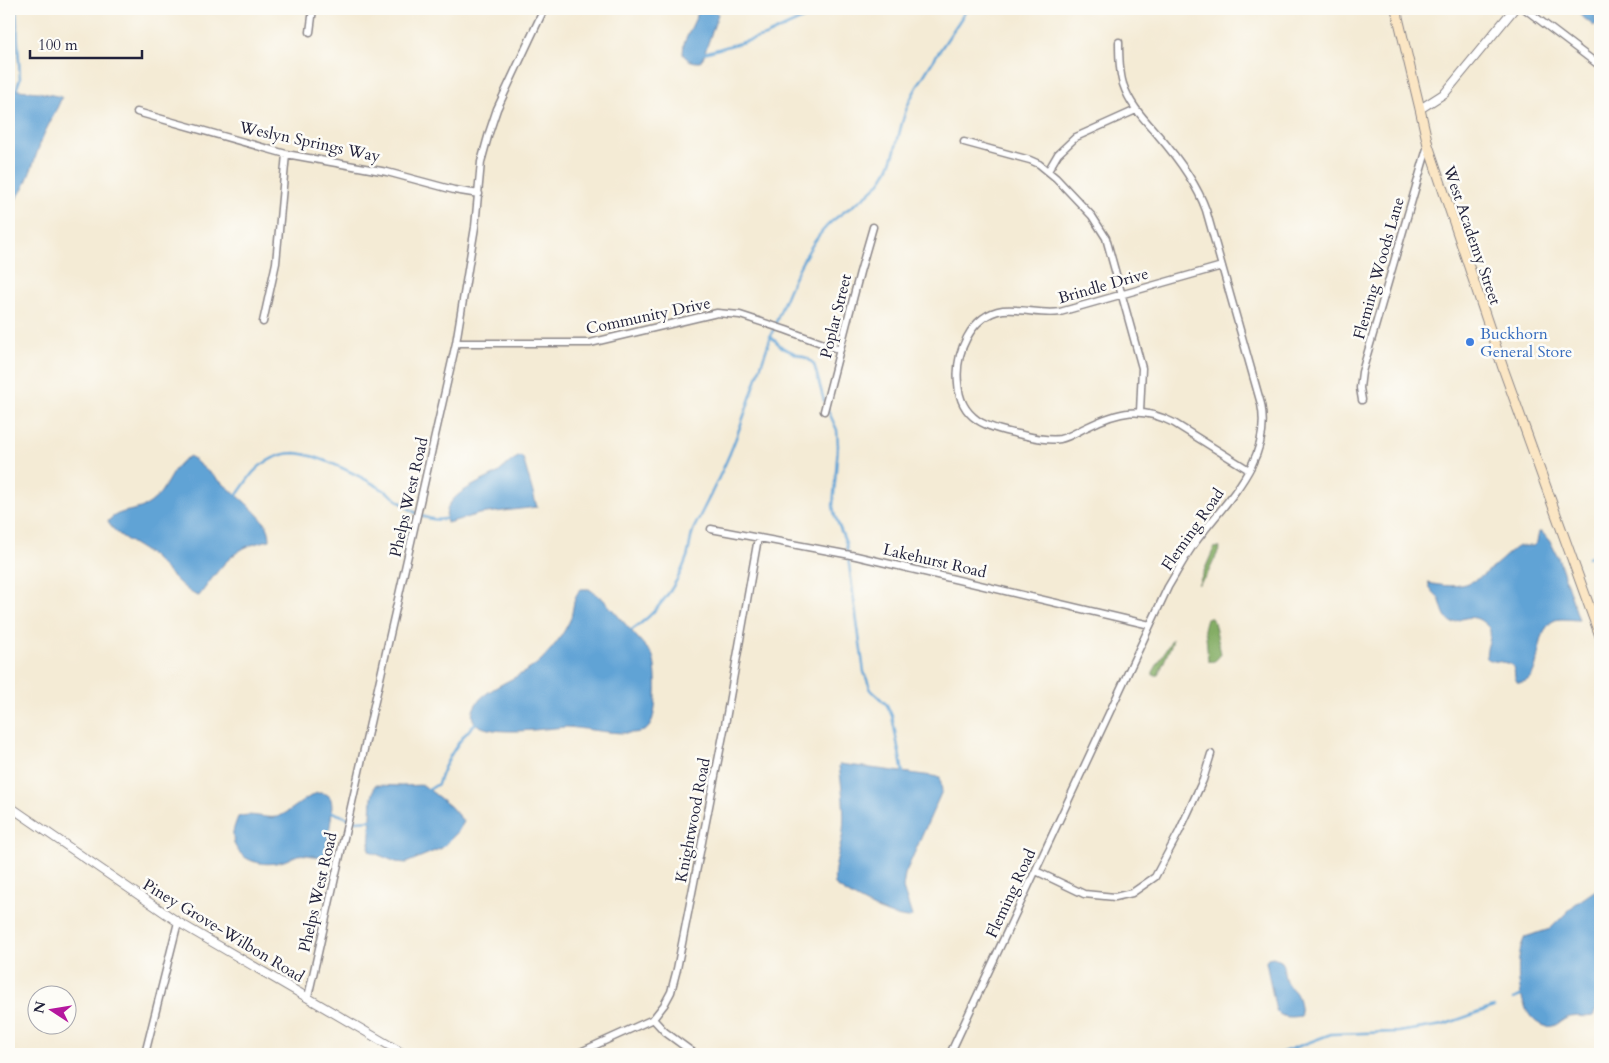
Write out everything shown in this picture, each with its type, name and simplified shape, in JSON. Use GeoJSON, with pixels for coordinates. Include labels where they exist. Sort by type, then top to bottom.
{"type":"FeatureCollection","features":[{"type":"Feature","properties":{"kind":"main road","name":"West Academy Street"},"geometry":{"type":"LineString","coordinates":[[1396,9],[1428,145],[1503,368],[1600,636]]}},
{"type":"Feature","properties":{"kind":"street"},"geometry":{"type":"LineString","coordinates":[[310,32],[313,9]]}},
{"type":"Feature","properties":{"kind":"street","name":"Phelps West Road"},"geometry":{"type":"LineString","coordinates":[[308,997],[456,343],[475,227],[481,162],[488,133],[497,109],[544,9]]}},
{"type":"Feature","properties":{"kind":"street"},"geometry":{"type":"LineString","coordinates":[[1420,109],[1444,93],[1514,9]]}},
{"type":"Feature","properties":{"kind":"street"},"geometry":{"type":"LineString","coordinates":[[1526,9],[1600,66]]}},
{"type":"Feature","properties":{"kind":"street","name":"Fleming Road"},"geometry":{"type":"LineString","coordinates":[[950,1054],[1168,586],[1192,547],[1250,470],[1262,439],[1263,415],[1206,210],[1197,188],[1175,156],[1136,110],[1122,83],[1119,42]]}},
{"type":"Feature","properties":{"kind":"street"},"geometry":{"type":"LineString","coordinates":[[1048,171],[1058,154],[1076,137],[1136,110]]}},
{"type":"Feature","properties":{"kind":"street","name":"Weslyn Springs Way"},"geometry":{"type":"LineString","coordinates":[[137,112],[286,154],[387,172],[454,190],[479,194]]}},
{"type":"Feature","properties":{"kind":"street"},"geometry":{"type":"LineString","coordinates":[[964,142],[1030,160],[1048,171],[1086,209],[1100,226],[1111,249],[1142,368],[1140,412]]}},
{"type":"Feature","properties":{"kind":"street","name":"Fleming Woods Lane"},"geometry":{"type":"LineString","coordinates":[[1362,400],[1360,388],[1362,372],[1428,145]]}},
{"type":"Feature","properties":{"kind":"street"},"geometry":{"type":"LineString","coordinates":[[263,322],[276,263],[286,154]]}},
{"type":"Feature","properties":{"kind":"street","name":"Poplar Street"},"geometry":{"type":"LineString","coordinates":[[824,411],[860,272],[874,227]]}},
{"type":"Feature","properties":{"kind":"street","name":"Brindle Drive"},"geometry":{"type":"LineString","coordinates":[[1222,266],[1050,314],[1012,310],[1002,310],[990,314],[974,327],[965,342],[957,375],[958,386],[961,399],[967,410],[975,419],[991,428],[1035,438],[1058,439],[1114,415],[1140,412],[1164,418],[1174,423],[1250,470]]}},
{"type":"Feature","properties":{"kind":"street","name":"Community Drive"},"geometry":{"type":"LineString","coordinates":[[456,343],[590,343],[717,313],[740,315],[840,350]]}},
{"type":"Feature","properties":{"kind":"street","name":"Lakehurst Road"},"geometry":{"type":"LineString","coordinates":[[711,529],[856,556],[1150,625]]}},
{"type":"Feature","properties":{"kind":"street","name":"Knightwood Road"},"geometry":{"type":"LineString","coordinates":[[576,1054],[653,1018],[664,1005],[671,992],[725,725],[758,538]]}},
{"type":"Feature","properties":{"kind":"street"},"geometry":{"type":"LineString","coordinates":[[1036,871],[1084,894],[1115,897],[1132,894],[1155,877],[1200,789],[1211,754]]}},
{"type":"Feature","properties":{"kind":"street","name":"Piney Grove-Wilbon Road"},"geometry":{"type":"LineString","coordinates":[[9,806],[178,922],[404,1054]]}},
{"type":"Feature","properties":{"kind":"street"},"geometry":{"type":"LineString","coordinates":[[145,1054],[178,922]]}},
{"type":"Feature","properties":{"kind":"street"},"geometry":{"type":"LineString","coordinates":[[653,1018],[665,1032],[695,1054]]}},
{"type":"Feature","properties":{"kind":"green space"},"geometry":{"type":"Polygon","coordinates":[[[1219,547],[1207,575],[1198,585],[1214,548],[1219,547]]]}},
{"type":"Feature","properties":{"kind":"green space"},"geometry":{"type":"Polygon","coordinates":[[[1210,617],[1214,622],[1221,654],[1216,660],[1208,661],[1204,629],[1207,618],[1210,617]]]}},
{"type":"Feature","properties":{"kind":"green space"},"geometry":{"type":"Polygon","coordinates":[[[1172,639],[1158,675],[1153,675],[1153,672],[1172,639]]]}},
{"type":"Feature","properties":{"kind":"water"},"geometry":{"type":"Polygon","coordinates":[[[700,9],[715,9],[718,14],[703,58],[700,62],[697,62],[688,60],[683,54],[684,43],[700,9]]]}},
{"type":"Feature","properties":{"kind":"water"},"geometry":{"type":"Polygon","coordinates":[[[1584,9],[1596,9],[1593,13],[1596,16],[1597,23],[1594,26],[1580,15],[1584,9]]]}},
{"type":"Feature","properties":{"kind":"water"},"geometry":{"type":"Polygon","coordinates":[[[9,89],[62,97],[45,132],[26,182],[16,200],[9,206],[9,89]]]}},
{"type":"Feature","properties":{"kind":"water"},"geometry":{"type":"Polygon","coordinates":[[[190,456],[256,513],[267,526],[270,537],[270,540],[244,548],[230,558],[199,596],[182,586],[153,557],[115,531],[108,521],[118,514],[150,503],[161,492],[178,465],[190,456]]]}},
{"type":"Feature","properties":{"kind":"water"},"geometry":{"type":"Polygon","coordinates":[[[521,456],[537,507],[479,514],[447,523],[446,513],[455,497],[499,472],[521,456]]]}},
{"type":"Feature","properties":{"kind":"water"},"geometry":{"type":"Polygon","coordinates":[[[1539,532],[1542,532],[1551,543],[1558,557],[1579,620],[1558,619],[1548,625],[1543,634],[1532,676],[1526,681],[1517,682],[1514,667],[1508,663],[1487,659],[1486,652],[1490,634],[1488,627],[1481,621],[1473,618],[1465,618],[1452,623],[1449,621],[1445,616],[1439,599],[1428,583],[1456,586],[1476,579],[1485,574],[1515,548],[1519,546],[1533,546],[1537,542],[1539,532]]]}},
{"type":"Feature","properties":{"kind":"water"},"geometry":{"type":"Polygon","coordinates":[[[581,589],[589,589],[603,599],[652,654],[656,694],[653,717],[646,730],[630,733],[567,727],[511,731],[482,727],[474,721],[473,711],[477,703],[484,696],[541,660],[557,641],[567,626],[576,596],[581,589]]]}},
{"type":"Feature","properties":{"kind":"water"},"geometry":{"type":"Polygon","coordinates":[[[840,764],[940,777],[942,791],[905,874],[903,888],[912,916],[910,918],[882,911],[851,896],[835,885],[834,878],[844,823],[840,764]]]}},
{"type":"Feature","properties":{"kind":"water"},"geometry":{"type":"Polygon","coordinates":[[[375,785],[423,785],[450,806],[464,822],[457,833],[442,848],[406,863],[396,862],[369,851],[372,798],[375,785]]]}},
{"type":"Feature","properties":{"kind":"water"},"geometry":{"type":"Polygon","coordinates":[[[317,793],[329,796],[332,806],[325,855],[298,855],[272,864],[264,864],[248,859],[241,854],[234,841],[233,832],[238,817],[247,815],[277,817],[317,793]]]}},
{"type":"Feature","properties":{"kind":"water"},"geometry":{"type":"Polygon","coordinates":[[[1600,887],[1600,1007],[1598,1006],[1593,1016],[1570,1017],[1555,1025],[1545,1026],[1535,1021],[1528,1013],[1523,1001],[1518,973],[1521,947],[1525,937],[1550,929],[1574,905],[1600,887]]]}},
{"type":"Feature","properties":{"kind":"water"},"geometry":{"type":"Polygon","coordinates":[[[1273,957],[1281,962],[1285,979],[1298,998],[1301,1016],[1285,1016],[1276,1011],[1266,962],[1268,958],[1273,957]]]}},
{"type":"Feature","properties":{"kind":"waterway"},"geometry":{"type":"LineString","coordinates":[[15,93],[20,79],[16,9]]}},
{"type":"Feature","properties":{"kind":"waterway"},"geometry":{"type":"LineString","coordinates":[[703,51],[704,53],[765,36],[824,9]]}},
{"type":"Feature","properties":{"kind":"waterway"},"geometry":{"type":"LineString","coordinates":[[630,631],[657,608],[678,579],[688,554],[694,528],[730,453],[771,335],[800,266],[811,247],[831,222],[870,193],[886,173],[891,163],[906,108],[917,86],[967,9]]}},
{"type":"Feature","properties":{"kind":"waterway"},"geometry":{"type":"LineString","coordinates":[[770,336],[783,348],[808,359],[814,364],[824,401]]}},
{"type":"Feature","properties":{"kind":"waterway"},"geometry":{"type":"LineString","coordinates":[[827,408],[837,430],[838,446],[833,506],[846,543],[864,672],[871,690],[887,705],[892,716],[902,776]]}},
{"type":"Feature","properties":{"kind":"waterway"},"geometry":{"type":"LineString","coordinates":[[236,496],[253,473],[269,460],[287,454],[305,454],[355,474],[387,492],[408,508],[423,516],[439,520],[448,518]]}},
{"type":"Feature","properties":{"kind":"waterway"},"geometry":{"type":"LineString","coordinates":[[1588,557],[1600,553]]}},
{"type":"Feature","properties":{"kind":"waterway"},"geometry":{"type":"LineString","coordinates":[[427,791],[438,784],[453,751],[477,722]]}},
{"type":"Feature","properties":{"kind":"waterway"},"geometry":{"type":"LineString","coordinates":[[330,813],[332,812],[356,821],[372,820]]}},
{"type":"Feature","properties":{"kind":"waterway"},"geometry":{"type":"LineString","coordinates":[[1513,999],[1523,995]]}},
{"type":"Feature","properties":{"kind":"waterway"},"geometry":{"type":"LineString","coordinates":[[1278,1054],[1331,1034],[1398,1032],[1443,1025],[1494,1007]]}},
{"type":"Feature","properties":{"kind":"place","name":"Buckhorn General Store"},"geometry":{"type":"Point","coordinates":[1470,342]}}]}
